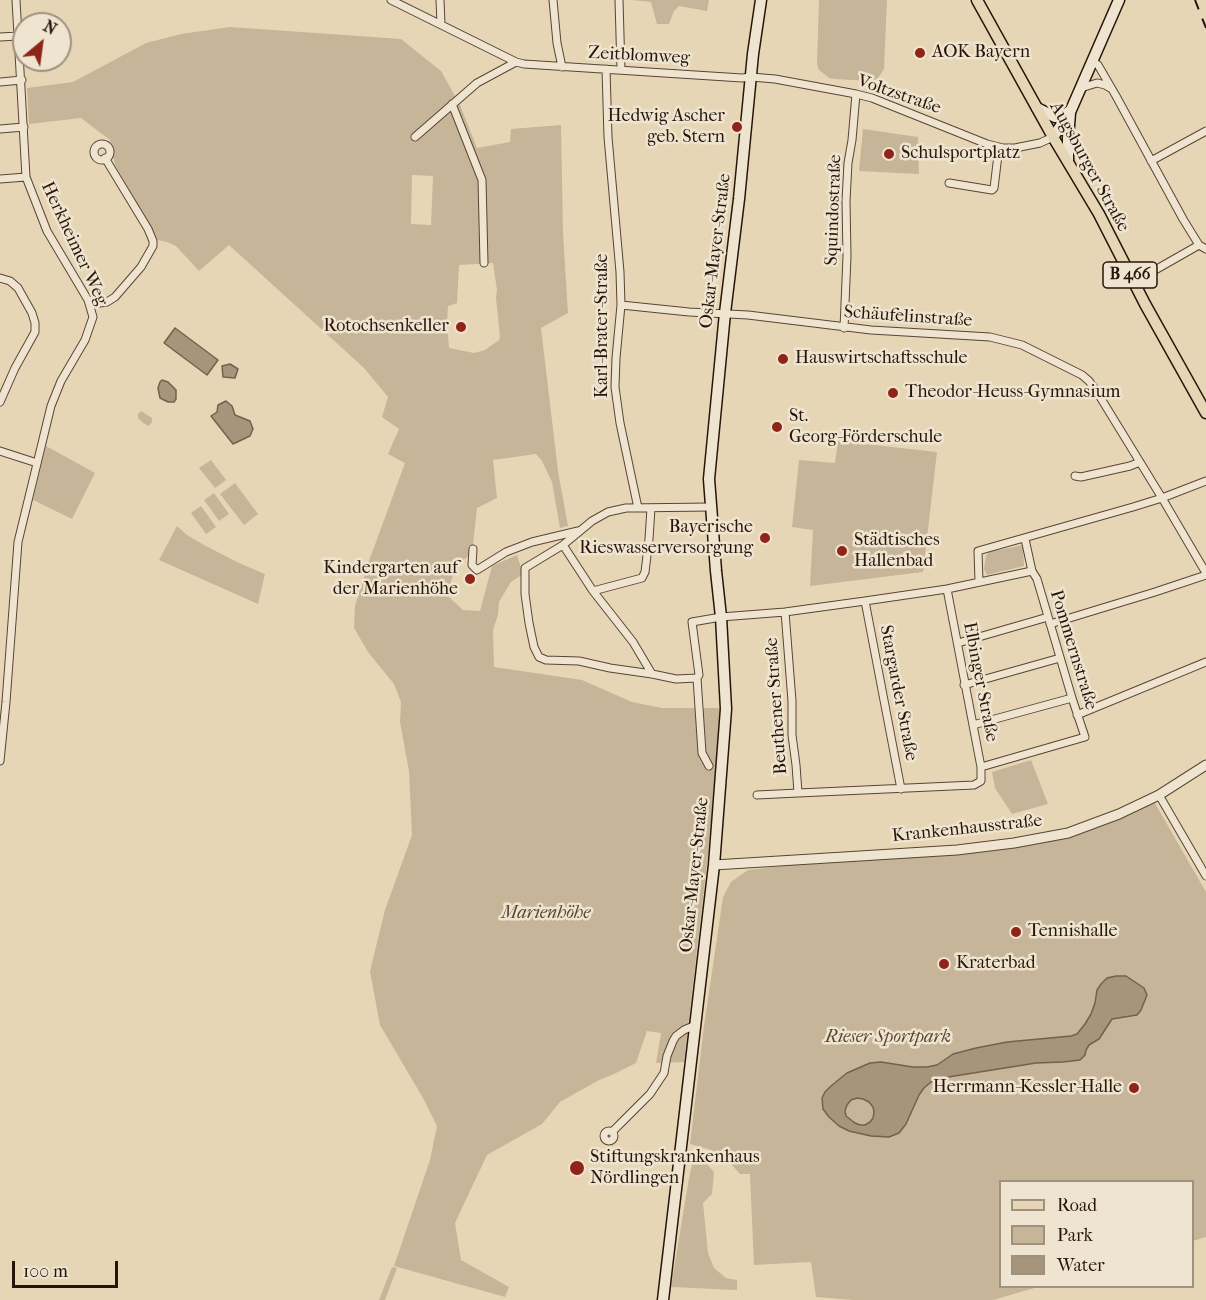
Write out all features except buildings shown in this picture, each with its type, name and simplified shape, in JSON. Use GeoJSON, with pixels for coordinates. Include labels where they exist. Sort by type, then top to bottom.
{"type":"FeatureCollection","features":[{"type":"Feature","properties":{"kind":"main road","name":"Oskar-Mayer-Straße"},"geometry":{"type":"LineString","coordinates":[[663,1300],[714,865],[726,709],[721,616],[709,479],[725,313],[761,0]]}},
{"type":"Feature","properties":{"kind":"main road","name":"Augsburger Straße"},"geometry":{"type":"LineString","coordinates":[[977,0],[1053,137],[1099,214],[1206,413]]}},
{"type":"Feature","properties":{"kind":"main road"},"geometry":{"type":"LineString","coordinates":[[1053,137],[1071,110],[1119,0]]}},
{"type":"Feature","properties":{"kind":"main road"},"geometry":{"type":"LineString","coordinates":[[1037,108],[1055,117],[1071,110]]}},
{"type":"Feature","properties":{"kind":"main road"},"geometry":{"type":"LineString","coordinates":[[1068,161],[1071,110]]}},
{"type":"Feature","properties":{"kind":"street","name":"Zeitblomweg"},"geometry":{"type":"LineString","coordinates":[[391,0],[524,64],[751,77]]}},
{"type":"Feature","properties":{"kind":"street"},"geometry":{"type":"LineString","coordinates":[[440,0],[441,24]]}},
{"type":"Feature","properties":{"kind":"street"},"geometry":{"type":"LineString","coordinates":[[553,0],[562,67]]}},
{"type":"Feature","properties":{"kind":"street"},"geometry":{"type":"LineString","coordinates":[[619,0],[621,70]]}},
{"type":"Feature","properties":{"kind":"street"},"geometry":{"type":"LineString","coordinates":[[415,137],[477,84],[516,62]]}},
{"type":"Feature","properties":{"kind":"street"},"geometry":{"type":"LineString","coordinates":[[1093,62],[1098,65],[1178,210],[1203,247],[1134,282]]}},
{"type":"Feature","properties":{"kind":"street","name":"Karl-Brater-Straße"},"geometry":{"type":"LineString","coordinates":[[606,69],[608,137],[621,305],[615,387],[621,432],[638,508]]}},
{"type":"Feature","properties":{"kind":"street","name":"Herkheimer Weg"},"geometry":{"type":"LineString","coordinates":[[0,760],[18,542],[48,418],[61,381],[85,340],[93,317],[88,300],[47,231],[26,177],[21,72]]}},
{"type":"Feature","properties":{"kind":"street","name":"Voltzstraße"},"geometry":{"type":"LineString","coordinates":[[751,77],[775,79],[856,94],[999,147],[1015,148],[1053,137]]}},
{"type":"Feature","properties":{"kind":"street"},"geometry":{"type":"LineString","coordinates":[[0,82],[22,80]]}},
{"type":"Feature","properties":{"kind":"street"},"geometry":{"type":"LineString","coordinates":[[1081,88],[1097,83],[1112,89]]}},
{"type":"Feature","properties":{"kind":"street","name":"Squindostraße"},"geometry":{"type":"LineString","coordinates":[[844,327],[848,162],[856,94]]}},
{"type":"Feature","properties":{"kind":"street"},"geometry":{"type":"LineString","coordinates":[[452,104],[482,180],[484,264]]}},
{"type":"Feature","properties":{"kind":"street"},"geometry":{"type":"LineString","coordinates":[[0,129],[24,127]]}},
{"type":"Feature","properties":{"kind":"street"},"geometry":{"type":"LineString","coordinates":[[1151,161],[1206,130]]}},
{"type":"Feature","properties":{"kind":"street"},"geometry":{"type":"LineString","coordinates":[[950,183],[992,190],[999,147]]}},
{"type":"Feature","properties":{"kind":"street"},"geometry":{"type":"LineString","coordinates":[[88,300],[107,302],[116,297],[141,267],[153,246],[148,229],[105,158]]}},
{"type":"Feature","properties":{"kind":"street"},"geometry":{"type":"LineString","coordinates":[[0,179],[26,177]]}},
{"type":"Feature","properties":{"kind":"street"},"geometry":{"type":"LineString","coordinates":[[0,278],[10,281],[18,288],[35,323],[35,332],[0,402]]}},
{"type":"Feature","properties":{"kind":"street","name":"Schäufelinstraße"},"geometry":{"type":"LineString","coordinates":[[621,305],[725,313],[911,333],[990,337],[1022,345],[1083,375],[1089,381],[1206,574]]}},
{"type":"Feature","properties":{"kind":"street"},"geometry":{"type":"LineString","coordinates":[[0,451],[37,463]]}},
{"type":"Feature","properties":{"kind":"street"},"geometry":{"type":"LineString","coordinates":[[1075,476],[1082,477],[1140,462]]}},
{"type":"Feature","properties":{"kind":"street"},"geometry":{"type":"LineString","coordinates":[[979,582],[978,551],[1162,498],[1206,481]]}},
{"type":"Feature","properties":{"kind":"street"},"geometry":{"type":"LineString","coordinates":[[697,678],[676,679],[579,661],[546,660],[540,657],[534,647],[529,623],[525,594],[525,568],[563,545],[592,521],[608,512],[626,508],[711,507]]}},
{"type":"Feature","properties":{"kind":"street"},"geometry":{"type":"LineString","coordinates":[[593,591],[642,578],[650,539],[651,508]]}},
{"type":"Feature","properties":{"kind":"street"},"geometry":{"type":"LineString","coordinates":[[473,549],[472,565],[477,570],[489,561],[532,542],[580,530]]}},
{"type":"Feature","properties":{"kind":"street","name":"Pommernstraße"},"geometry":{"type":"LineString","coordinates":[[981,767],[1085,737],[1037,579],[1032,572],[1028,538]]}},
{"type":"Feature","properties":{"kind":"street"},"geometry":{"type":"LineString","coordinates":[[563,545],[593,591],[633,642],[652,674]]}},
{"type":"Feature","properties":{"kind":"street"},"geometry":{"type":"LineString","coordinates":[[709,766],[702,753],[697,678],[699,675],[692,622],[721,616],[784,612],[947,589],[1032,572]]}},
{"type":"Feature","properties":{"kind":"street"},"geometry":{"type":"LineString","coordinates":[[958,643],[1155,592],[1206,574]]}},
{"type":"Feature","properties":{"kind":"street","name":"Elbinger Straße"},"geometry":{"type":"LineString","coordinates":[[901,789],[974,785],[981,781],[981,767],[947,589]]}},
{"type":"Feature","properties":{"kind":"street","name":"Stargarder Straße"},"geometry":{"type":"LineString","coordinates":[[865,601],[901,789]]}},
{"type":"Feature","properties":{"kind":"street","name":"Beuthener Straße"},"geometry":{"type":"LineString","coordinates":[[757,795],[798,793],[784,612]]}},
{"type":"Feature","properties":{"kind":"street"},"geometry":{"type":"LineString","coordinates":[[964,684],[1060,658]]}},
{"type":"Feature","properties":{"kind":"street"},"geometry":{"type":"LineString","coordinates":[[1077,715],[1206,662]]}},
{"type":"Feature","properties":{"kind":"street"},"geometry":{"type":"LineString","coordinates":[[973,725],[1072,698]]}},
{"type":"Feature","properties":{"kind":"street","name":"Krankenhausstraße"},"geometry":{"type":"LineString","coordinates":[[714,865],[957,850],[1014,843],[1095,824],[1159,795],[1206,765]]}},
{"type":"Feature","properties":{"kind":"street"},"geometry":{"type":"LineString","coordinates":[[798,793],[901,789]]}},
{"type":"Feature","properties":{"kind":"street"},"geometry":{"type":"LineString","coordinates":[[1159,795],[1206,876]]}},
{"type":"Feature","properties":{"kind":"street"},"geometry":{"type":"LineString","coordinates":[[612,1132],[650,1094],[664,1073],[667,1056],[676,1036],[696,1025]]}},
{"type":"Feature","properties":{"kind":"green space"},"geometry":{"type":"Polygon","coordinates":[[[632,0],[709,0],[707,11],[679,6],[674,11],[669,24],[657,24],[651,2],[632,0]]]}},
{"type":"Feature","properties":{"kind":"green space"},"geometry":{"type":"Polygon","coordinates":[[[819,0],[887,0],[884,69],[878,78],[872,81],[834,79],[819,70],[817,64],[819,0]]]}},
{"type":"Feature","properties":{"kind":"green space","name":"Marienhöhe"},"geometry":{"type":"Polygon","coordinates":[[[230,27],[401,39],[441,71],[460,105],[477,148],[510,142],[511,129],[561,125],[563,233],[568,313],[541,328],[558,471],[568,526],[560,528],[552,482],[536,454],[493,460],[497,498],[477,508],[472,553],[455,567],[449,597],[463,610],[480,611],[492,566],[517,555],[523,574],[511,582],[499,602],[493,630],[494,667],[582,680],[632,702],[662,708],[721,708],[708,855],[684,1062],[656,1063],[661,1033],[647,1031],[636,1063],[560,1102],[542,1124],[487,1155],[455,1223],[461,1260],[509,1287],[505,1297],[394,1266],[430,1160],[437,1126],[380,1025],[370,971],[385,910],[412,835],[409,771],[400,722],[401,702],[394,684],[368,652],[354,628],[355,606],[405,463],[388,454],[399,429],[382,417],[388,397],[364,368],[229,245],[199,271],[176,246],[158,240],[115,165],[110,140],[81,118],[29,124],[27,88],[73,82],[146,43],[181,34],[230,27]],[[412,175],[411,224],[431,225],[433,176],[412,175]],[[493,263],[459,265],[457,303],[448,306],[449,348],[474,353],[485,350],[499,340],[497,290],[493,263]]]}},
{"type":"Feature","properties":{"kind":"green space","name":"Schulsportplatz"},"geometry":{"type":"Polygon","coordinates":[[[863,129],[918,137],[919,174],[859,171],[863,129]]]}},
{"type":"Feature","properties":{"kind":"green space"},"geometry":{"type":"Polygon","coordinates":[[[141,411],[152,418],[149,426],[138,418],[141,411]]]}},
{"type":"Feature","properties":{"kind":"green space"},"geometry":{"type":"Polygon","coordinates":[[[838,441],[937,452],[923,572],[810,586],[813,530],[792,527],[799,460],[835,463],[838,441]]]}},
{"type":"Feature","properties":{"kind":"green space"},"geometry":{"type":"Polygon","coordinates":[[[46,446],[95,473],[72,519],[33,500],[46,446]]]}},
{"type":"Feature","properties":{"kind":"green space"},"geometry":{"type":"Polygon","coordinates":[[[211,460],[226,480],[215,488],[199,468],[211,460]]]}},
{"type":"Feature","properties":{"kind":"green space"},"geometry":{"type":"Polygon","coordinates":[[[235,483],[258,514],[244,525],[220,494],[235,483]]]}},
{"type":"Feature","properties":{"kind":"green space"},"geometry":{"type":"Polygon","coordinates":[[[214,493],[229,514],[219,521],[204,500],[214,493]]]}},
{"type":"Feature","properties":{"kind":"green space"},"geometry":{"type":"Polygon","coordinates":[[[201,506],[216,527],[206,534],[191,513],[201,506]]]}},
{"type":"Feature","properties":{"kind":"green space"},"geometry":{"type":"Polygon","coordinates":[[[177,526],[204,545],[265,574],[258,604],[159,560],[177,526]]]}},
{"type":"Feature","properties":{"kind":"green space"},"geometry":{"type":"Polygon","coordinates":[[[1023,545],[1024,566],[987,575],[984,569],[989,552],[1023,545]]]}},
{"type":"Feature","properties":{"kind":"green space"},"geometry":{"type":"Polygon","coordinates":[[[1031,760],[1048,804],[1012,814],[995,788],[992,772],[1031,760]]]}},
{"type":"Feature","properties":{"kind":"green space","name":"Rieser Sportpark"},"geometry":{"type":"Polygon","coordinates":[[[1152,798],[1206,892],[1206,1237],[1194,1241],[1194,1180],[999,1180],[999,1288],[1035,1288],[993,1300],[854,1300],[816,1297],[811,1262],[754,1265],[750,1174],[740,1174],[721,1153],[690,1144],[723,897],[731,882],[748,870],[1067,832],[1152,798]]]}},
{"type":"Feature","properties":{"kind":"green space"},"geometry":{"type":"Polygon","coordinates":[[[695,1161],[706,1163],[714,1172],[712,1194],[703,1203],[708,1253],[714,1268],[726,1278],[737,1280],[737,1290],[671,1287],[688,1184],[692,1164],[695,1161]]]}},
{"type":"Feature","properties":{"kind":"green space"},"geometry":{"type":"Polygon","coordinates":[[[392,1267],[397,1268],[385,1300],[379,1300],[392,1267]]]}},
{"type":"Feature","properties":{"kind":"water"},"geometry":{"type":"Polygon","coordinates":[[[175,328],[218,360],[207,375],[164,343],[175,328]]]}},
{"type":"Feature","properties":{"kind":"water"},"geometry":{"type":"Polygon","coordinates":[[[230,364],[238,369],[235,378],[223,377],[222,366],[230,364]]]}},
{"type":"Feature","properties":{"kind":"water"},"geometry":{"type":"Polygon","coordinates":[[[162,380],[168,382],[176,390],[174,402],[160,398],[158,388],[162,380]]]}},
{"type":"Feature","properties":{"kind":"water"},"geometry":{"type":"Polygon","coordinates":[[[226,401],[232,406],[235,415],[250,421],[253,429],[250,436],[233,444],[211,416],[217,412],[218,405],[226,401]]]}},
{"type":"Feature","properties":{"kind":"water"},"geometry":{"type":"Polygon","coordinates":[[[1126,976],[1144,988],[1147,995],[1137,1015],[1112,1019],[1099,1039],[1089,1045],[1080,1060],[1036,1063],[942,1078],[931,1082],[919,1095],[906,1124],[899,1133],[889,1137],[849,1131],[839,1126],[823,1109],[822,1098],[831,1086],[847,1073],[870,1063],[927,1067],[937,1065],[953,1054],[976,1048],[1077,1034],[1091,1014],[1097,990],[1107,978],[1126,976]],[[863,1099],[851,1100],[845,1111],[846,1116],[860,1125],[870,1122],[874,1112],[869,1102],[863,1099]]]}},
{"type":"Feature","properties":{"kind":"railway"},"geometry":{"type":"LineString","coordinates":[[1195,0],[1206,28]]}},
{"type":"Feature","properties":{"kind":"place","name":"AOK Bayern"},"geometry":{"type":"Point","coordinates":[920,53]}},
{"type":"Feature","properties":{"kind":"place","name":"Hedwig Ascher geb. Stern"},"geometry":{"type":"Point","coordinates":[737,127]}},
{"type":"Feature","properties":{"kind":"place","name":"Schulsportplatz"},"geometry":{"type":"Point","coordinates":[889,154]}},
{"type":"Feature","properties":{"kind":"place","name":"Rotochsenkeller"},"geometry":{"type":"Point","coordinates":[461,327]}},
{"type":"Feature","properties":{"kind":"place","name":"Hauswirtschaftsschule"},"geometry":{"type":"Point","coordinates":[783,359]}},
{"type":"Feature","properties":{"kind":"place","name":"Theodor-Heuss-Gymnasium"},"geometry":{"type":"Point","coordinates":[893,393]}},
{"type":"Feature","properties":{"kind":"place","name":"St. Georg-Förderschule"},"geometry":{"type":"Point","coordinates":[777,427]}},
{"type":"Feature","properties":{"kind":"place","name":"Bayerische Rieswasserversorgung"},"geometry":{"type":"Point","coordinates":[765,538]}},
{"type":"Feature","properties":{"kind":"place","name":"Städtisches Hallenbad"},"geometry":{"type":"Point","coordinates":[842,551]}},
{"type":"Feature","properties":{"kind":"place","name":"Kindergarten auf der Marienhöhe"},"geometry":{"type":"Point","coordinates":[470,579]}},
{"type":"Feature","properties":{"kind":"place","name":"Tennishalle"},"geometry":{"type":"Point","coordinates":[1016,932]}},
{"type":"Feature","properties":{"kind":"place","name":"Kraterbad"},"geometry":{"type":"Point","coordinates":[944,964]}},
{"type":"Feature","properties":{"kind":"place","name":"Herrmann-Kessler-Halle"},"geometry":{"type":"Point","coordinates":[1134,1088]}},
{"type":"Feature","properties":{"kind":"place","name":"Stiftungskrankenhaus Nördlingen"},"geometry":{"type":"Point","coordinates":[577,1168]}}]}
